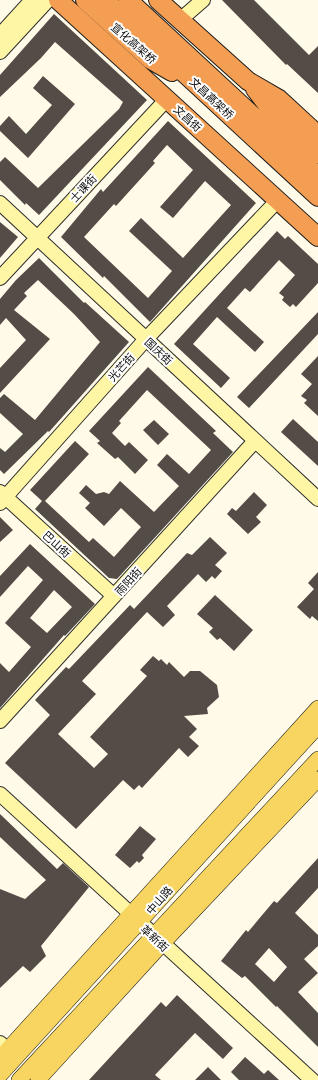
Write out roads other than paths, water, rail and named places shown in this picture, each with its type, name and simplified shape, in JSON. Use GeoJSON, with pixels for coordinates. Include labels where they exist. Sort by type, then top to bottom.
{"type":"FeatureCollection","features":[{"type":"Feature","properties":{"kind":"highway","name":"文昌街"},"geometry":{"type":"LineString","coordinates":[[58,0],[318,237]]}},
{"type":"Feature","properties":{"kind":"highway","name":"宣化高架桥"},"geometry":{"type":"LineString","coordinates":[[85,0],[151,60],[206,94]]}},
{"type":"Feature","properties":{"kind":"highway","name":"文昌高架桥"},"geometry":{"type":"LineString","coordinates":[[105,0],[318,198]]}},
{"type":"Feature","properties":{"kind":"highway","name":"文昌高架桥"},"geometry":{"type":"LineString","coordinates":[[128,0],[318,176]]}},
{"type":"Feature","properties":{"kind":"highway"},"geometry":{"type":"LineString","coordinates":[[158,0],[248,81],[272,111],[318,154]]}},
{"type":"Feature","properties":{"kind":"highway"},"geometry":{"type":"LineString","coordinates":[[248,81],[279,99],[318,135]]}},
{"type":"Feature","properties":{"kind":"highway"},"geometry":{"type":"LineString","coordinates":[[193,122],[260,168],[318,221]]}},
{"type":"Feature","properties":{"kind":"main road"},"geometry":{"type":"LineString","coordinates":[[3,1050],[135,918],[318,708]]}},
{"type":"Feature","properties":{"kind":"main road","name":"中山路"},"geometry":{"type":"LineString","coordinates":[[0,1075],[135,918],[163,895],[318,726]]}},
{"type":"Feature","properties":{"kind":"main road","name":"中山路"},"geometry":{"type":"LineString","coordinates":[[19,1080],[158,940],[318,759]]}},
{"type":"Feature","properties":{"kind":"main road"},"geometry":{"type":"LineString","coordinates":[[41,1079],[158,940],[318,779]]}},
{"type":"Feature","properties":{"kind":"street"},"geometry":{"type":"LineString","coordinates":[[0,35],[32,0]]}},
{"type":"Feature","properties":{"kind":"street"},"geometry":{"type":"LineString","coordinates":[[0,52],[48,0]]}},
{"type":"Feature","properties":{"kind":"street"},"geometry":{"type":"LineString","coordinates":[[180,20],[203,0]]}},
{"type":"Feature","properties":{"kind":"street","name":"士课街"},"geometry":{"type":"LineString","coordinates":[[0,278],[166,99]]}},
{"type":"Feature","properties":{"kind":"street","name":"光芒街"},"geometry":{"type":"LineString","coordinates":[[2,497],[146,339],[278,200]]}},
{"type":"Feature","properties":{"kind":"street","name":"国庆街"},"geometry":{"type":"LineString","coordinates":[[0,203],[318,499]]}},
{"type":"Feature","properties":{"kind":"street","name":"雨阳街"},"geometry":{"type":"LineString","coordinates":[[0,721],[255,441]]}},
{"type":"Feature","properties":{"kind":"street","name":"巴山街"},"geometry":{"type":"LineString","coordinates":[[2,497],[114,596]]}},
{"type":"Feature","properties":{"kind":"street","name":"革新街"},"geometry":{"type":"LineString","coordinates":[[0,794],[312,1080]]}}]}
